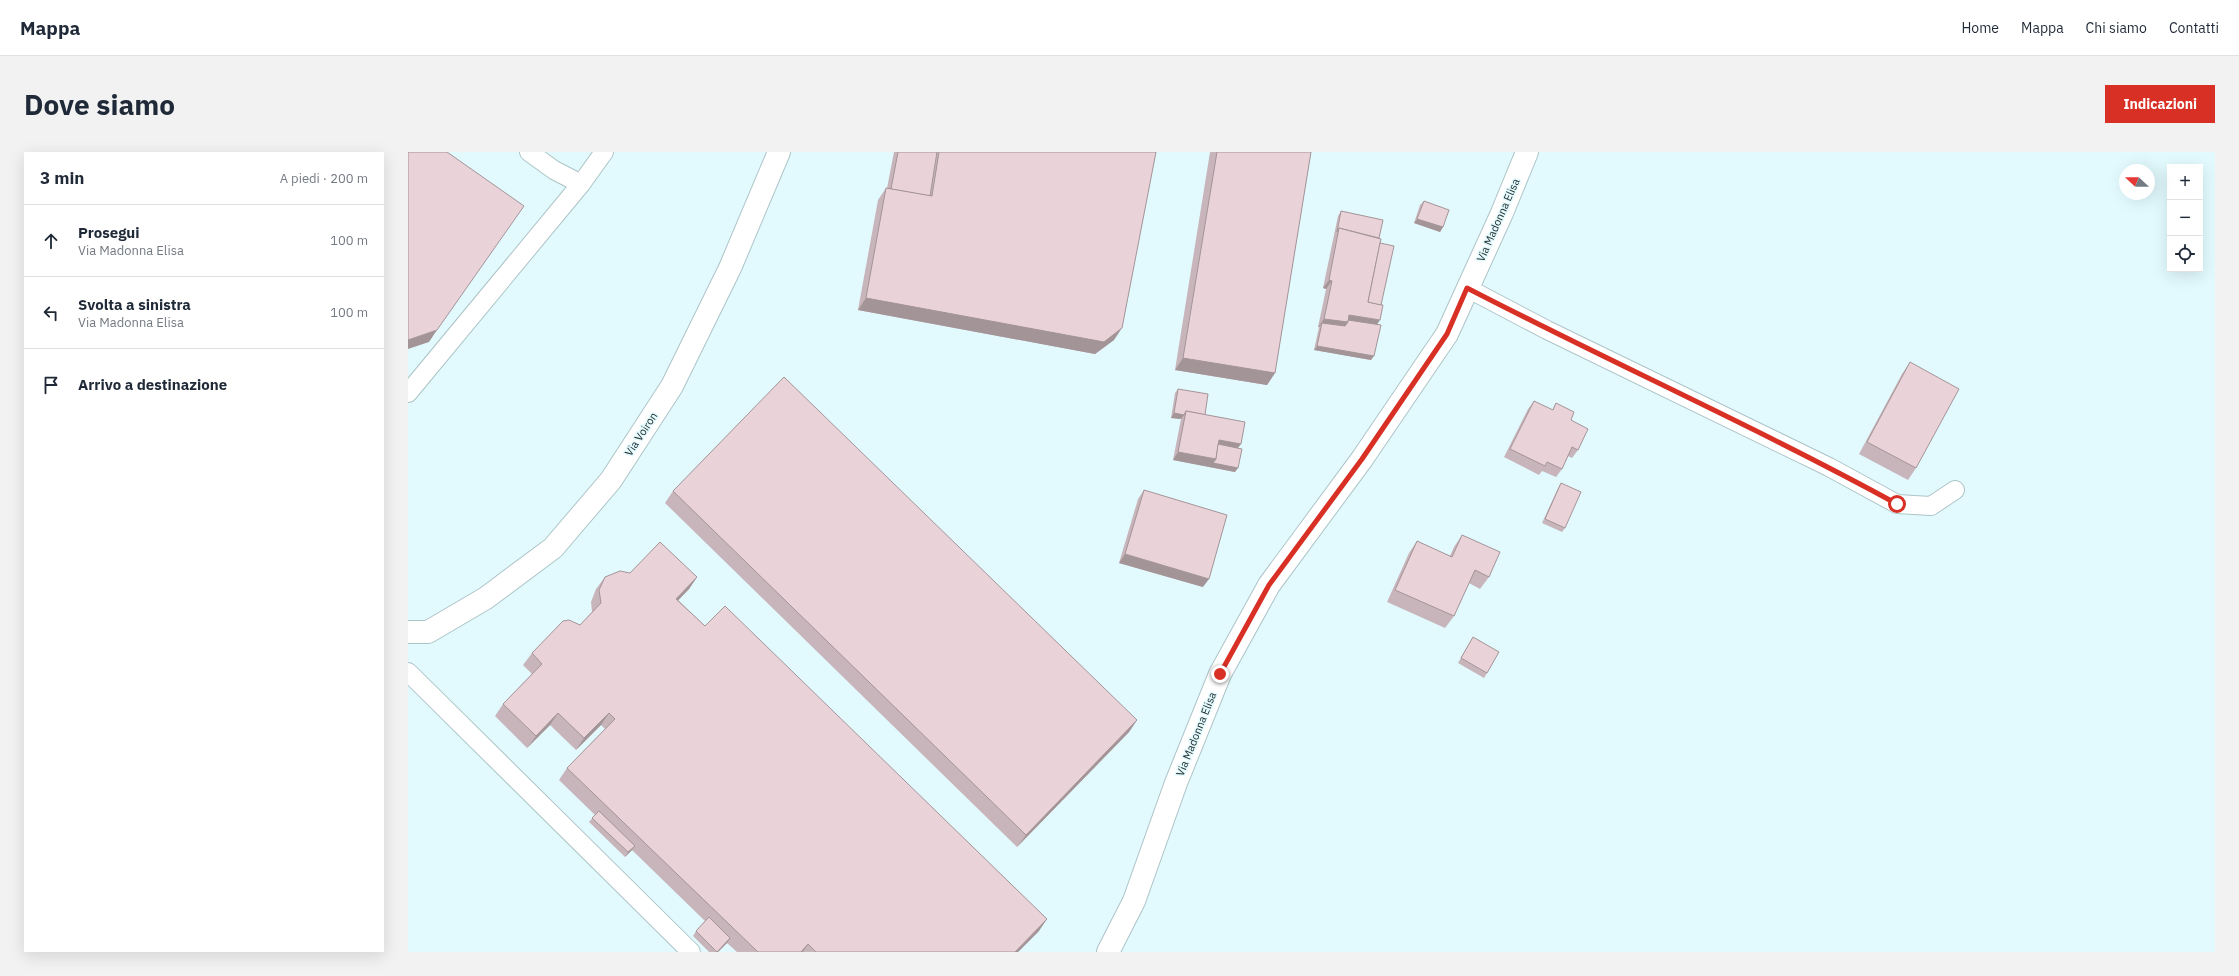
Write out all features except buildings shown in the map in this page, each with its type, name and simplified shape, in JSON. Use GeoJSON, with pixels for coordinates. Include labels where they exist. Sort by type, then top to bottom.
{"type":"FeatureCollection","features":[{"type":"Feature","properties":{"kind":"street","name":"Via Voiron"},"geometry":{"type":"LineString","coordinates":[[408,632],[428,632],[486,598],[553,548],[611,480],[672,386],[730,268],[779,152]]}},
{"type":"Feature","properties":{"kind":"street","name":"Via Madonna Elisa"},"geometry":{"type":"LineString","coordinates":[[1108,952],[1134,901],[1176,783],[1220,674],[1269,585],[1362,459],[1447,334],[1502,213],[1527,152]]}},
{"type":"Feature","properties":{"kind":"lane"},"geometry":{"type":"LineString","coordinates":[[529,152],[554,170],[581,184]]}},
{"type":"Feature","properties":{"kind":"lane"},"geometry":{"type":"LineString","coordinates":[[408,393],[581,184],[604,152]]}},
{"type":"Feature","properties":{"kind":"lane"},"geometry":{"type":"LineString","coordinates":[[1467,288],[1547,330],[1829,467],[1897,504],[1931,506],[1955,490]]}},
{"type":"Feature","properties":{"kind":"lane"},"geometry":{"type":"LineString","coordinates":[[408,672],[691,952]]}},
{"type":"Feature","properties":{"kind":"route"},"geometry":{"type":"LineString","coordinates":[[1220,674],[1269,585],[1362,459],[1447,334],[1467,288],[1547,330],[1678,392],[1829,467],[1897,504]]}}]}
